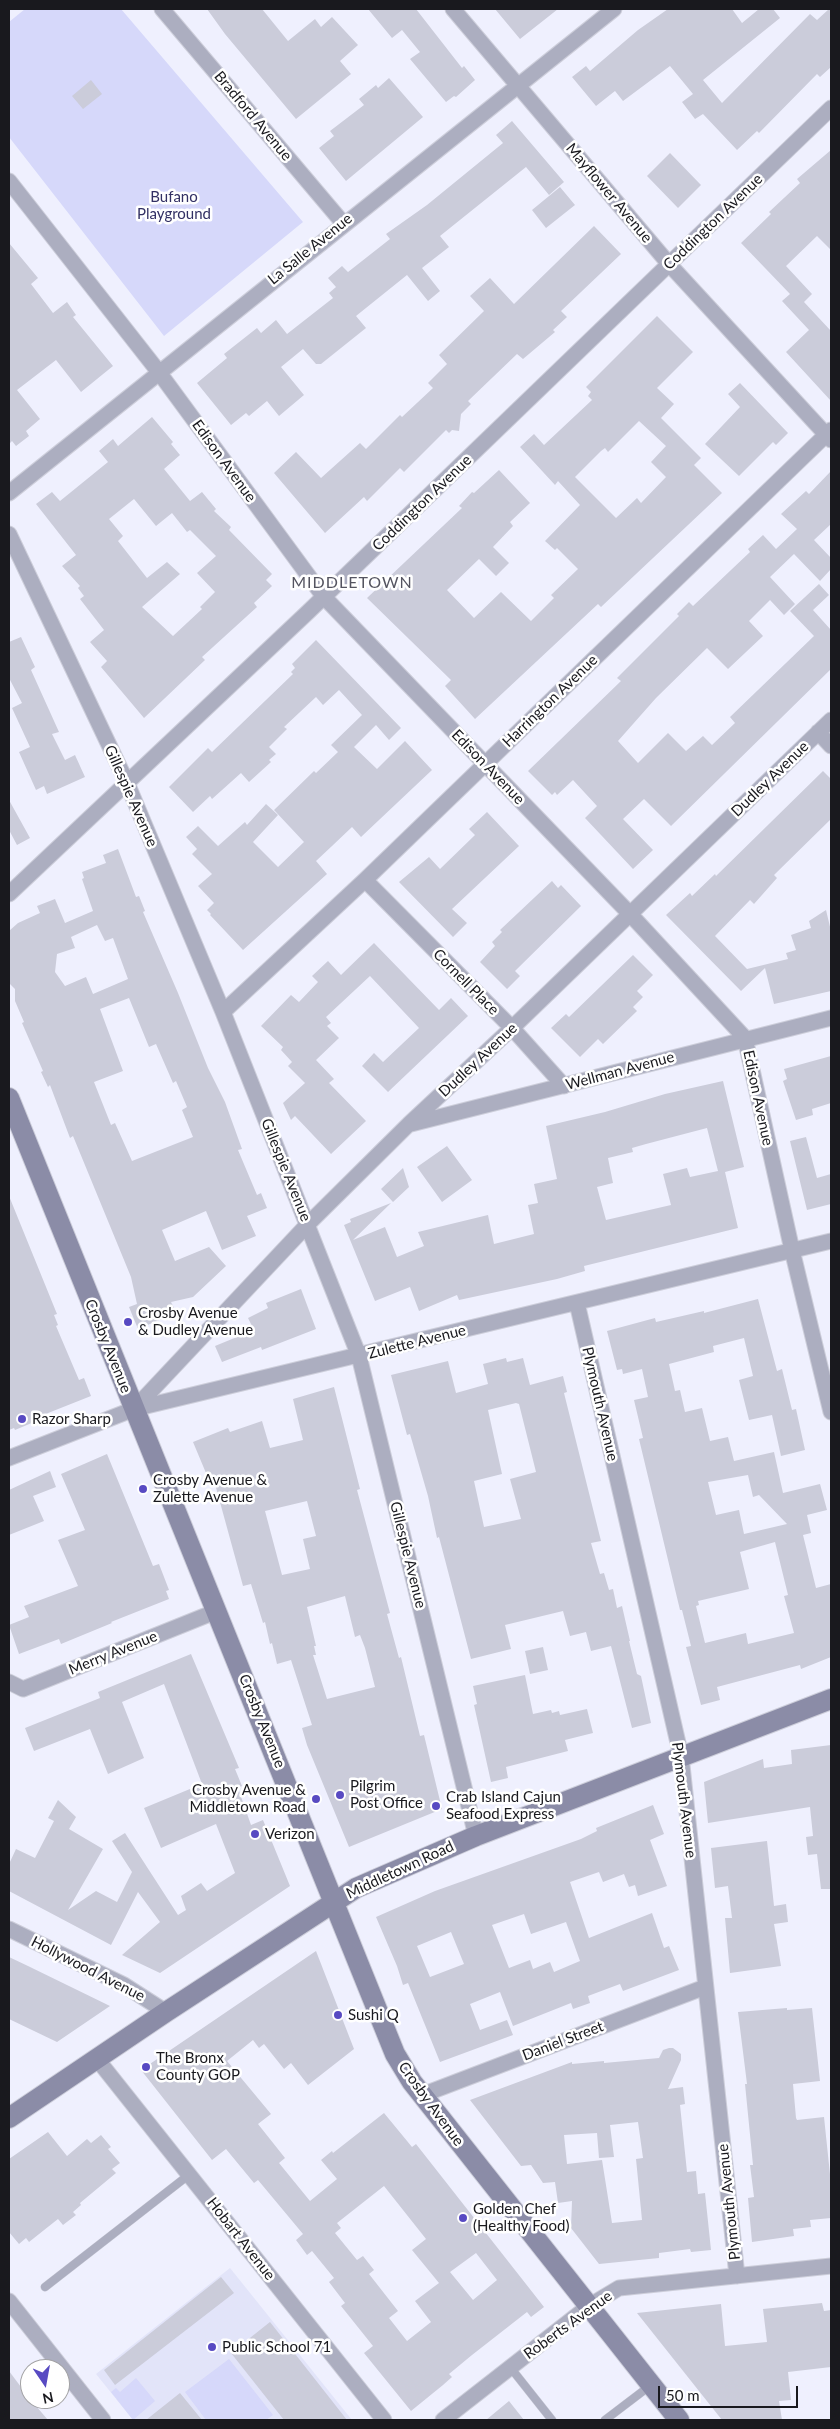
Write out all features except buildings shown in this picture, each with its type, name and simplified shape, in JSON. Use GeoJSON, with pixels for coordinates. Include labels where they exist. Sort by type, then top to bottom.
{"type":"FeatureCollection","features":[{"type":"Feature","properties":{"kind":"street","name":"Bradford Avenue"},"geometry":{"type":"LineString","coordinates":[[162,9],[343,223]]}},
{"type":"Feature","properties":{"kind":"street","name":"Mayflower Avenue"},"geometry":{"type":"LineString","coordinates":[[453,9],[669,264],[830,435]]}},
{"type":"Feature","properties":{"kind":"street","name":"La Salle Avenue"},"geometry":{"type":"LineString","coordinates":[[9,493],[343,223],[614,9]]}},
{"type":"Feature","properties":{"kind":"street","name":"Coddington Avenue"},"geometry":{"type":"LineString","coordinates":[[9,894],[324,597],[831,108]]}},
{"type":"Feature","properties":{"kind":"street","name":"Edison Avenue"},"geometry":{"type":"LineString","coordinates":[[9,182],[158,372],[324,597],[486,763],[745,1038],[792,1250],[831,1412]]}},
{"type":"Feature","properties":{"kind":"street","name":"Harrington Avenue"},"geometry":{"type":"LineString","coordinates":[[223,1012],[365,880],[830,435]]}},
{"type":"Feature","properties":{"kind":"street","name":"Gillespie Avenue"},"geometry":{"type":"LineString","coordinates":[[9,534],[127,783],[223,1012],[359,1356],[476,1836]]}},
{"type":"Feature","properties":{"kind":"street","name":"Dudley Avenue"},"geometry":{"type":"LineString","coordinates":[[134,1409],[308,1224],[409,1124],[512,1028],[831,720]]}},
{"type":"Feature","properties":{"kind":"street"},"geometry":{"type":"LineString","coordinates":[[818,732],[831,746]]}},
{"type":"Feature","properties":{"kind":"street","name":"Cornell Place"},"geometry":{"type":"LineString","coordinates":[[365,880],[512,1028],[564,1086]]}},
{"type":"Feature","properties":{"kind":"street","name":"Wellman Avenue"},"geometry":{"type":"LineString","coordinates":[[409,1124],[564,1086],[745,1038],[831,1018]]}},
{"type":"Feature","properties":{"kind":"street","name":"Crosby Avenue"},"geometry":{"type":"LineString","coordinates":[[9,1098],[395,2054],[407,2076],[679,2420]]}},
{"type":"Feature","properties":{"kind":"street","name":"Zulette Avenue"},"geometry":{"type":"LineString","coordinates":[[9,1458],[134,1409],[359,1356],[831,1240]]}},
{"type":"Feature","properties":{"kind":"street","name":"Plymouth Avenue"},"geometry":{"type":"LineString","coordinates":[[577,1303],[681,1756],[737,2276]]}},
{"type":"Feature","properties":{"kind":"street","name":"Merry Avenue"},"geometry":{"type":"LineString","coordinates":[[9,1682],[23,1689],[217,1611]]}},
{"type":"Feature","properties":{"kind":"street","name":"Middletown Road"},"geometry":{"type":"LineString","coordinates":[[9,2118],[166,2012],[356,1888],[476,1836],[831,1700]]}},
{"type":"Feature","properties":{"kind":"street","name":"Hollywood Avenue"},"geometry":{"type":"LineString","coordinates":[[9,1929],[124,1985],[166,2012]]}},
{"type":"Feature","properties":{"kind":"street","name":"Daniel Street"},"geometry":{"type":"LineString","coordinates":[[422,2095],[705,1988]]}},
{"type":"Feature","properties":{"kind":"street","name":"Hobart Avenue"},"geometry":{"type":"LineString","coordinates":[[97,2059],[384,2420]]}},
{"type":"Feature","properties":{"kind":"street","name":"Roberts Avenue"},"geometry":{"type":"LineString","coordinates":[[443,2420],[589,2306],[619,2288],[831,2266]]}},
{"type":"Feature","properties":{"kind":"street"},"geometry":{"type":"LineString","coordinates":[[9,2301],[103,2420]]}},
{"type":"Feature","properties":{"kind":"lane"},"geometry":{"type":"LineString","coordinates":[[45,2287],[190,2174]]}},
{"type":"Feature","properties":{"kind":"lane"},"geometry":{"type":"LineString","coordinates":[[510,2367],[552,2420]]}},
{"type":"Feature","properties":{"kind":"lane"},"geometry":{"type":"LineString","coordinates":[[605,2420],[652,2385]]}},
{"type":"Feature","properties":{"kind":"shaded area","name":"Public School 71"},"geometry":{"type":"Polygon","coordinates":[[[230,2268],[352,2420],[133,2420],[96,2374],[230,2268]]]}},
{"type":"Feature","properties":{"kind":"green space","name":"Bufano Playground"},"geometry":{"type":"Polygon","coordinates":[[[25,9],[121,9],[303,222],[164,336],[9,137],[9,22],[25,9]]]}},
{"type":"Feature","properties":{"kind":"green space"},"geometry":{"type":"Polygon","coordinates":[[[229,2359],[273,2415],[266,2420],[206,2420],[185,2392],[229,2359]]]}},
{"type":"Feature","properties":{"kind":"green space"},"geometry":{"type":"Polygon","coordinates":[[[136,2378],[155,2401],[133,2420],[111,2392],[116,2388],[120,2392],[136,2378]]]}},
{"type":"Feature","properties":{"kind":"place","name":"Crosby Avenue & Dudley Avenue"},"geometry":{"type":"Point","coordinates":[128,1322]}},
{"type":"Feature","properties":{"kind":"place","name":"Razor Sharp"},"geometry":{"type":"Point","coordinates":[22,1419]}},
{"type":"Feature","properties":{"kind":"place","name":"Crosby Avenue & Zulette Avenue"},"geometry":{"type":"Point","coordinates":[143,1489]}},
{"type":"Feature","properties":{"kind":"place","name":"Pilgrim Post Office"},"geometry":{"type":"Point","coordinates":[340,1795]}},
{"type":"Feature","properties":{"kind":"place","name":"Crosby Avenue & Middletown Road"},"geometry":{"type":"Point","coordinates":[316,1799]}},
{"type":"Feature","properties":{"kind":"place","name":"Crab Island Cajun Seafood Express"},"geometry":{"type":"Point","coordinates":[436,1806]}},
{"type":"Feature","properties":{"kind":"place","name":"Verizon"},"geometry":{"type":"Point","coordinates":[255,1834]}},
{"type":"Feature","properties":{"kind":"place","name":"Sushi Q"},"geometry":{"type":"Point","coordinates":[338,2015]}},
{"type":"Feature","properties":{"kind":"place","name":"The Bronx County GOP"},"geometry":{"type":"Point","coordinates":[146,2067]}},
{"type":"Feature","properties":{"kind":"place","name":"Golden Chef (Healthy Food)"},"geometry":{"type":"Point","coordinates":[463,2218]}},
{"type":"Feature","properties":{"kind":"place","name":"Public School 71"},"geometry":{"type":"Point","coordinates":[212,2347]}},
{"type":"Feature","properties":{"kind":"district","name":"MIDDLETOWN"},"geometry":{"type":"Point","coordinates":[352,583]}}]}
